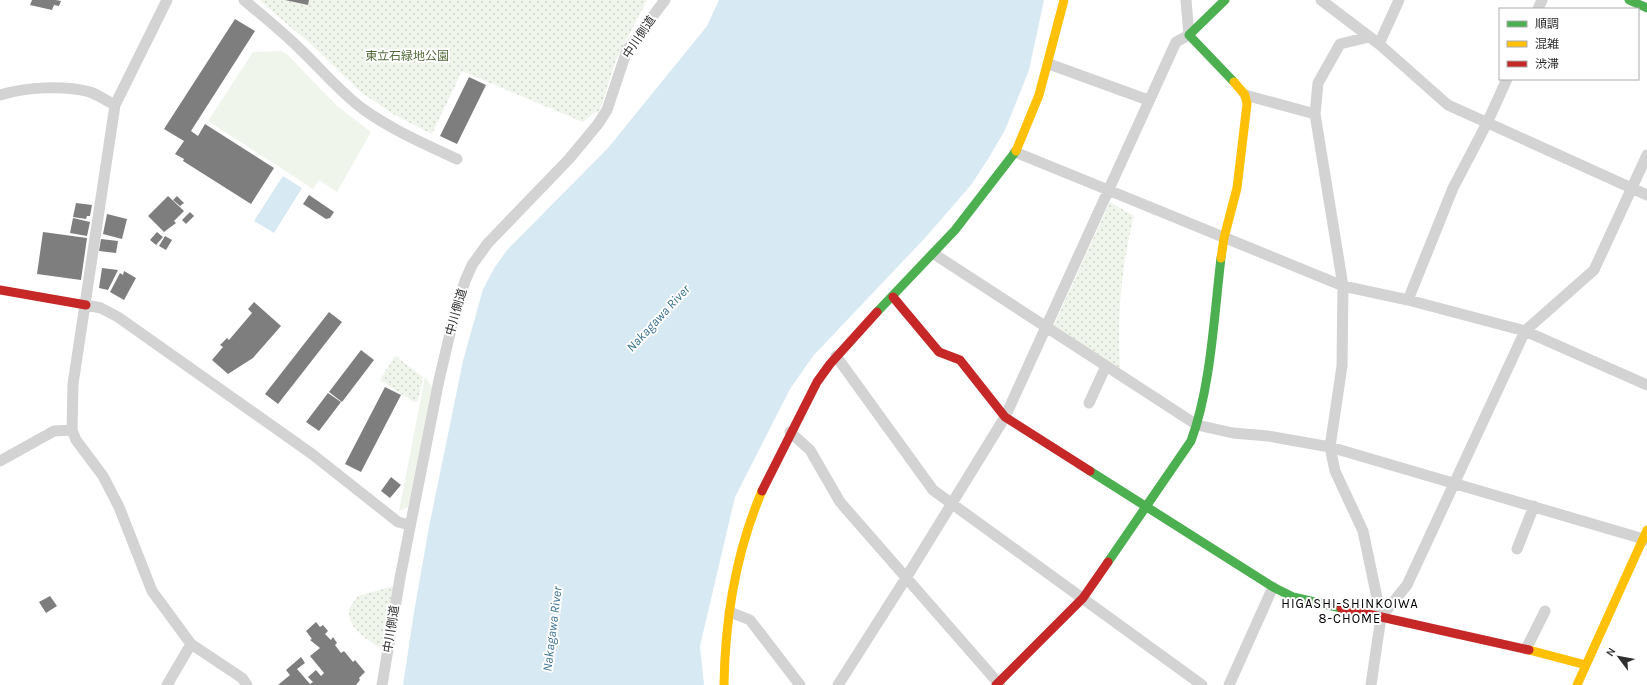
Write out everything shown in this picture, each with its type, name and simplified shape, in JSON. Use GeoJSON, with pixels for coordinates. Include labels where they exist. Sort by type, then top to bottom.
{"type":"FeatureCollection","features":[{"type":"Feature","properties":{"kind":"street"},"geometry":{"type":"LineString","coordinates":[[167,0],[115,105],[73,384],[72,430],[76,440],[103,476],[119,507],[152,591],[191,644],[242,678],[247,685]]}},
{"type":"Feature","properties":{"kind":"street"},"geometry":{"type":"LineString","coordinates":[[244,0],[300,49],[345,94],[363,109],[386,124],[416,140],[457,159]]}},
{"type":"Feature","properties":{"kind":"street","name":"中川側道"},"geometry":{"type":"LineString","coordinates":[[382,685],[410,525],[447,345],[458,302],[472,265],[488,243],[569,159],[594,130],[607,110],[627,50],[665,0]]}},
{"type":"Feature","properties":{"kind":"street"},"geometry":{"type":"LineString","coordinates":[[724,685],[730,612],[740,555],[757,503],[771,469],[812,388],[836,356],[934,254],[977,204],[1015,152],[1035,107],[1049,64],[1064,0]]}},
{"type":"Feature","properties":{"kind":"street"},"geometry":{"type":"LineString","coordinates":[[1186,0],[1189,35],[1245,95],[1315,114]]}},
{"type":"Feature","properties":{"kind":"street"},"geometry":{"type":"LineString","coordinates":[[838,685],[1005,417],[1047,328],[1148,100],[1176,42],[1189,35],[1225,0]]}},
{"type":"Feature","properties":{"kind":"street"},"geometry":{"type":"LineString","coordinates":[[1321,0],[1379,44],[1448,105],[1647,195]]}},
{"type":"Feature","properties":{"kind":"street"},"geometry":{"type":"LineString","coordinates":[[1379,44],[1399,0]]}},
{"type":"Feature","properties":{"kind":"street"},"geometry":{"type":"LineString","coordinates":[[1629,0],[1647,8]]}},
{"type":"Feature","properties":{"kind":"street"},"geometry":{"type":"LineString","coordinates":[[1369,37],[1340,44],[1318,83],[1315,114],[1343,286],[1342,366],[1330,447],[1335,471],[1363,531],[1380,617],[1371,685]]}},
{"type":"Feature","properties":{"kind":"street"},"geometry":{"type":"LineString","coordinates":[[1049,64],[1148,100]]}},
{"type":"Feature","properties":{"kind":"street"},"geometry":{"type":"LineString","coordinates":[[1408,300],[1453,188],[1508,80]]}},
{"type":"Feature","properties":{"kind":"street"},"geometry":{"type":"LineString","coordinates":[[0,94],[28,89],[69,89],[90,92],[115,105]]}},
{"type":"Feature","properties":{"kind":"street"},"geometry":{"type":"LineString","coordinates":[[790,432],[810,450],[840,502],[998,684],[1082,598],[1147,508],[1191,441],[1197,425],[1207,373],[1224,238],[1237,188],[1246,114],[1245,95]]}},
{"type":"Feature","properties":{"kind":"street"},"geometry":{"type":"LineString","coordinates":[[1015,152],[1343,286],[1408,300],[1525,331],[1647,385]]}},
{"type":"Feature","properties":{"kind":"street"},"geometry":{"type":"LineString","coordinates":[[1380,617],[1407,585],[1525,331],[1594,270],[1647,155]]}},
{"type":"Feature","properties":{"kind":"street"},"geometry":{"type":"LineString","coordinates":[[934,254],[1197,425],[1233,433],[1268,436],[1330,447],[1534,506],[1646,536],[1577,685]]}},
{"type":"Feature","properties":{"kind":"street"},"geometry":{"type":"LineString","coordinates":[[0,290],[101,308],[118,317],[312,454],[398,522],[410,525]]}},
{"type":"Feature","properties":{"kind":"street"},"geometry":{"type":"LineString","coordinates":[[893,298],[939,352],[960,360],[1005,417],[1273,587],[1293,597],[1526,649],[1586,665]]}},
{"type":"Feature","properties":{"kind":"street"},"geometry":{"type":"LineString","coordinates":[[836,356],[934,490],[1202,685]]}},
{"type":"Feature","properties":{"kind":"street"},"geometry":{"type":"LineString","coordinates":[[1089,403],[1106,366]]}},
{"type":"Feature","properties":{"kind":"street"},"geometry":{"type":"LineString","coordinates":[[0,461],[54,431],[72,430]]}},
{"type":"Feature","properties":{"kind":"street"},"geometry":{"type":"LineString","coordinates":[[1517,549],[1534,506]]}},
{"type":"Feature","properties":{"kind":"street"},"geometry":{"type":"LineString","coordinates":[[1229,685],[1273,587]]}},
{"type":"Feature","properties":{"kind":"street"},"geometry":{"type":"LineString","coordinates":[[1526,649],[1545,611]]}},
{"type":"Feature","properties":{"kind":"street"},"geometry":{"type":"LineString","coordinates":[[730,612],[750,620],[800,685]]}},
{"type":"Feature","properties":{"kind":"street"},"geometry":{"type":"LineString","coordinates":[[167,685],[191,644]]}},
{"type":"Feature","properties":{"kind":"green space","name":"東立石緑地公園"},"geometry":{"type":"Polygon","coordinates":[[[259,0],[647,0],[616,60],[598,113],[595,112],[583,122],[462,71],[432,134],[395,115],[362,93],[312,45],[259,0]]]}},
{"type":"Feature","properties":{"kind":"green space"},"geometry":{"type":"Polygon","coordinates":[[[281,51],[288,55],[336,105],[371,132],[337,192],[319,180],[313,189],[208,121],[253,52],[281,51]]]}},
{"type":"Feature","properties":{"kind":"green space"},"geometry":{"type":"Polygon","coordinates":[[[1110,202],[1134,216],[1126,254],[1121,292],[1119,330],[1120,369],[1053,327],[1110,202]]]}},
{"type":"Feature","properties":{"kind":"green space"},"geometry":{"type":"Polygon","coordinates":[[[395,356],[423,377],[418,401],[414,402],[380,380],[395,356]]]}},
{"type":"Feature","properties":{"kind":"green space"},"geometry":{"type":"Polygon","coordinates":[[[425,377],[434,390],[408,507],[399,511],[425,377]]]}},
{"type":"Feature","properties":{"kind":"green space"},"geometry":{"type":"Polygon","coordinates":[[[394,586],[383,650],[355,628],[349,616],[349,609],[358,596],[394,586]]]}},
{"type":"Feature","properties":{"kind":"water","name":"Nakagawa River"},"geometry":{"type":"Polygon","coordinates":[[[719,0],[1044,0],[1029,70],[1005,130],[988,159],[971,185],[924,239],[813,356],[790,389],[735,497],[700,646],[704,685],[403,685],[429,527],[463,361],[483,289],[495,267],[507,250],[608,148],[707,26],[719,0]]]}},
{"type":"Feature","properties":{"kind":"water"},"geometry":{"type":"Polygon","coordinates":[[[283,176],[302,188],[274,233],[254,221],[283,176]]]}},
{"type":"Feature","properties":{"kind":"building"},"geometry":{"type":"Polygon","coordinates":[[[32,0],[61,1],[59,6],[54,5],[52,10],[30,5],[32,0]]]}},
{"type":"Feature","properties":{"kind":"building"},"geometry":{"type":"Polygon","coordinates":[[[285,0],[309,0],[308,5],[285,0]]]}},
{"type":"Feature","properties":{"kind":"building"},"geometry":{"type":"Polygon","coordinates":[[[235,19],[255,31],[191,131],[198,136],[205,124],[274,168],[251,204],[183,161],[184,159],[175,154],[184,141],[164,129],[235,19]]]}},
{"type":"Feature","properties":{"kind":"building"},"geometry":{"type":"Polygon","coordinates":[[[469,77],[486,85],[457,144],[440,136],[469,77]]]}},
{"type":"Feature","properties":{"kind":"building"},"geometry":{"type":"Polygon","coordinates":[[[309,195],[334,212],[330,218],[326,219],[303,204],[309,195]]]}},
{"type":"Feature","properties":{"kind":"building"},"geometry":{"type":"Polygon","coordinates":[[[168,196],[184,211],[174,221],[176,223],[164,232],[148,216],[168,196]]]}},
{"type":"Feature","properties":{"kind":"building"},"geometry":{"type":"Polygon","coordinates":[[[177,196],[184,203],[180,206],[173,200],[177,196]]]}},
{"type":"Feature","properties":{"kind":"building"},"geometry":{"type":"Polygon","coordinates":[[[76,203],[92,205],[90,216],[87,216],[86,219],[73,217],[76,203]]]}},
{"type":"Feature","properties":{"kind":"building"},"geometry":{"type":"Polygon","coordinates":[[[190,212],[194,216],[186,224],[182,220],[190,212]]]}},
{"type":"Feature","properties":{"kind":"building"},"geometry":{"type":"Polygon","coordinates":[[[107,214],[127,219],[122,239],[103,234],[107,214]]]}},
{"type":"Feature","properties":{"kind":"building"},"geometry":{"type":"Polygon","coordinates":[[[73,218],[90,222],[87,236],[70,233],[73,218]]]}},
{"type":"Feature","properties":{"kind":"building"},"geometry":{"type":"Polygon","coordinates":[[[43,232],[87,238],[81,280],[37,274],[43,232]]]}},
{"type":"Feature","properties":{"kind":"building"},"geometry":{"type":"Polygon","coordinates":[[[157,232],[163,237],[156,245],[150,240],[157,232]]]}},
{"type":"Feature","properties":{"kind":"building"},"geometry":{"type":"Polygon","coordinates":[[[165,236],[172,240],[166,250],[159,246],[165,236]]]}},
{"type":"Feature","properties":{"kind":"building"},"geometry":{"type":"Polygon","coordinates":[[[101,239],[118,241],[116,253],[99,251],[101,239]]]}},
{"type":"Feature","properties":{"kind":"building"},"geometry":{"type":"Polygon","coordinates":[[[102,268],[118,270],[108,290],[99,288],[102,268]]]}},
{"type":"Feature","properties":{"kind":"building"},"geometry":{"type":"Polygon","coordinates":[[[124,271],[136,278],[124,300],[110,292],[120,273],[123,275],[124,271]]]}},
{"type":"Feature","properties":{"kind":"building"},"geometry":{"type":"Polygon","coordinates":[[[254,302],[281,326],[253,358],[228,374],[212,360],[223,347],[220,345],[227,338],[229,340],[252,313],[248,309],[254,302]]]}},
{"type":"Feature","properties":{"kind":"building"},"geometry":{"type":"Polygon","coordinates":[[[329,312],[342,322],[278,404],[265,394],[329,312]]]}},
{"type":"Feature","properties":{"kind":"building"},"geometry":{"type":"Polygon","coordinates":[[[361,350],[374,360],[342,402],[329,392],[361,350]]]}},
{"type":"Feature","properties":{"kind":"building"},"geometry":{"type":"Polygon","coordinates":[[[385,387],[401,395],[361,472],[345,464],[385,387]]]}},
{"type":"Feature","properties":{"kind":"building"},"geometry":{"type":"Polygon","coordinates":[[[328,393],[341,402],[319,431],[306,422],[328,393]]]}},
{"type":"Feature","properties":{"kind":"building"},"geometry":{"type":"Polygon","coordinates":[[[391,477],[401,485],[390,498],[381,491],[391,477]]]}},
{"type":"Feature","properties":{"kind":"building"},"geometry":{"type":"Polygon","coordinates":[[[50,596],[57,606],[46,613],[39,602],[50,596]]]}},
{"type":"Feature","properties":{"kind":"building"},"geometry":{"type":"Polygon","coordinates":[[[316,622],[320,627],[323,625],[328,631],[325,634],[331,640],[333,637],[337,643],[335,645],[341,653],[344,651],[353,662],[355,660],[365,672],[359,678],[360,680],[356,685],[278,685],[290,675],[286,670],[301,657],[305,663],[297,669],[310,684],[313,682],[308,677],[316,670],[321,676],[324,673],[310,656],[320,648],[310,640],[312,639],[306,631],[316,622]]]}},
{"type":"Feature","properties":{"kind":"traffic: fast"},"geometry":{"type":"LineString","coordinates":[[1225,0],[1189,35],[1234,82]]}},
{"type":"Feature","properties":{"kind":"traffic: fast"},"geometry":{"type":"LineString","coordinates":[[1629,0],[1647,8]]}},
{"type":"Feature","properties":{"kind":"traffic: fast"},"geometry":{"type":"LineString","coordinates":[[877,312],[955,230],[1016,151]]}},
{"type":"Feature","properties":{"kind":"traffic: fast"},"geometry":{"type":"LineString","coordinates":[[1108,562],[1191,441],[1203,398],[1211,351],[1221,258]]}},
{"type":"Feature","properties":{"kind":"traffic: fast"},"geometry":{"type":"LineString","coordinates":[[1090,471],[1273,587],[1293,597],[1341,608]]}},
{"type":"Feature","properties":{"kind":"traffic: slow"},"geometry":{"type":"LineString","coordinates":[[1016,151],[1039,95],[1064,0]]}},
{"type":"Feature","properties":{"kind":"traffic: slow"},"geometry":{"type":"LineString","coordinates":[[1221,258],[1224,238],[1237,188],[1247,104],[1245,95],[1234,82]]}},
{"type":"Feature","properties":{"kind":"traffic: slow"},"geometry":{"type":"LineString","coordinates":[[724,685],[727,635],[734,586],[745,538],[762,491]]}},
{"type":"Feature","properties":{"kind":"traffic: slow"},"geometry":{"type":"LineString","coordinates":[[1577,685],[1647,530]]}},
{"type":"Feature","properties":{"kind":"traffic: slow"},"geometry":{"type":"LineString","coordinates":[[1529,650],[1586,665]]}},
{"type":"Feature","properties":{"kind":"traffic: jam"},"geometry":{"type":"LineString","coordinates":[[0,290],[86,305]]}},
{"type":"Feature","properties":{"kind":"traffic: jam"},"geometry":{"type":"LineString","coordinates":[[893,297],[939,352],[960,360],[1005,417],[1090,471]]}},
{"type":"Feature","properties":{"kind":"traffic: jam"},"geometry":{"type":"LineString","coordinates":[[762,491],[817,382],[830,364],[877,312]]}},
{"type":"Feature","properties":{"kind":"traffic: jam"},"geometry":{"type":"LineString","coordinates":[[996,685],[1083,598],[1108,562]]}},
{"type":"Feature","properties":{"kind":"traffic: jam"},"geometry":{"type":"LineString","coordinates":[[1341,608],[1529,650]]}},
{"type":"Feature","properties":{"kind":"district","name":"HIGASHI-SHINKOIWA 8-CHOME"},"geometry":{"type":"Point","coordinates":[1350,610]}}]}
